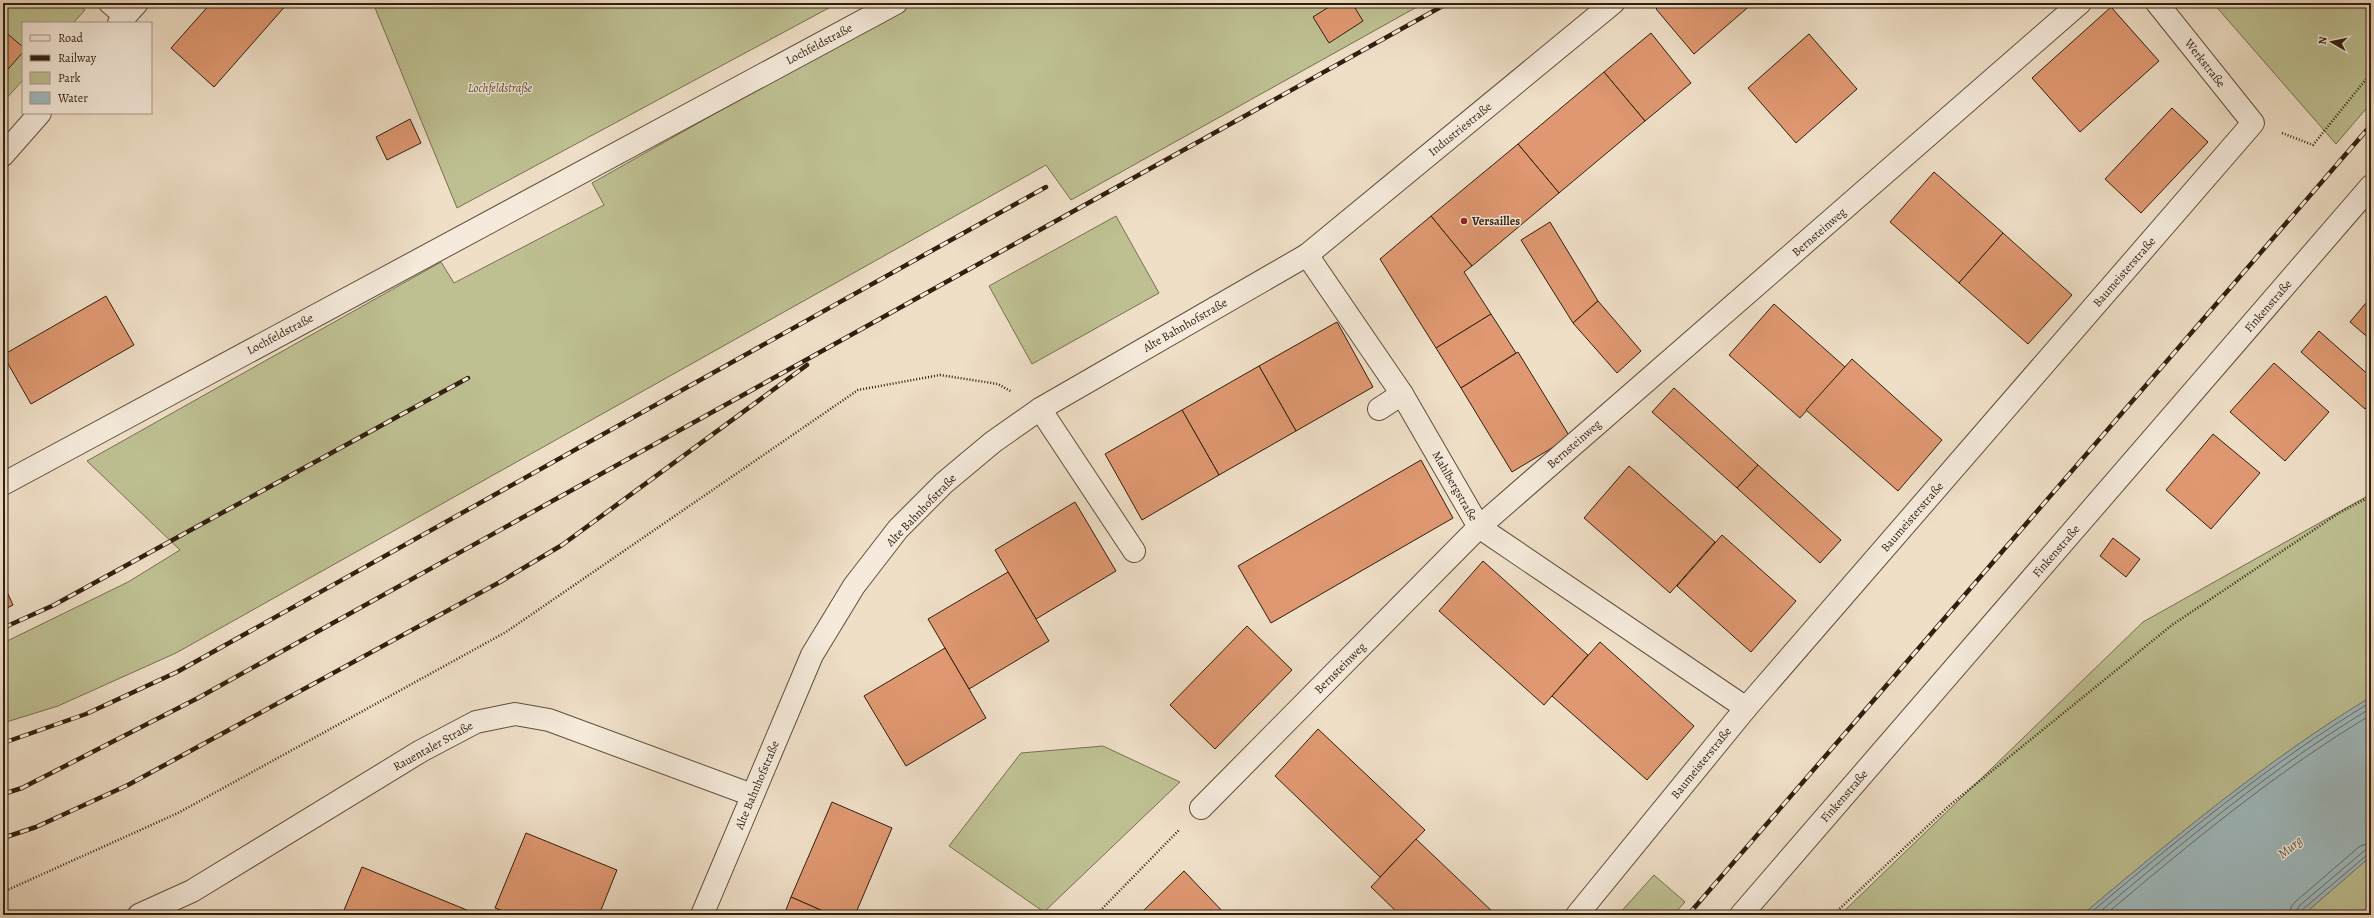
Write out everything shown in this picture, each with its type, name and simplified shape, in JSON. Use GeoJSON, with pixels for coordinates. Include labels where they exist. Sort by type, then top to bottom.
{"type":"FeatureCollection","features":[{"type":"Feature","properties":{"kind":"street","name":"Lochfeldstraße"},"geometry":{"type":"LineString","coordinates":[[3,484],[896,3]]}},
{"type":"Feature","properties":{"kind":"street","name":"Industriestraße"},"geometry":{"type":"LineString","coordinates":[[1307,255],[1613,3]]}},
{"type":"Feature","properties":{"kind":"street","name":"Bernsteinweg"},"geometry":{"type":"LineString","coordinates":[[1201,808],[1479,527],[2080,3]]}},
{"type":"Feature","properties":{"kind":"street","name":"Werkstraße"},"geometry":{"type":"LineString","coordinates":[[2157,3],[2253,123]]}},
{"type":"Feature","properties":{"kind":"street"},"geometry":{"type":"LineString","coordinates":[[3,155],[39,114]]}},
{"type":"Feature","properties":{"kind":"street","name":"Baumeisterstraße"},"geometry":{"type":"LineString","coordinates":[[1577,915],[1746,708],[2253,123]]}},
{"type":"Feature","properties":{"kind":"street","name":"Finkenstraße"},"geometry":{"type":"LineString","coordinates":[[1741,915],[2371,186]]}},
{"type":"Feature","properties":{"kind":"street","name":"Mahlbergstraße"},"geometry":{"type":"LineString","coordinates":[[1307,255],[1402,394],[1479,527],[1746,708]]}},
{"type":"Feature","properties":{"kind":"street","name":"Alte Bahnhofstraße"},"geometry":{"type":"LineString","coordinates":[[702,915],[812,655],[854,586],[898,530],[944,483],[993,442],[1040,409],[1307,255]]}},
{"type":"Feature","properties":{"kind":"street"},"geometry":{"type":"LineString","coordinates":[[1379,409],[1402,394]]}},
{"type":"Feature","properties":{"kind":"street"},"geometry":{"type":"LineString","coordinates":[[1040,409],[1134,551]]}},
{"type":"Feature","properties":{"kind":"street","name":"Rauentaler Straße"},"geometry":{"type":"LineString","coordinates":[[139,915],[192,891],[421,751],[476,722],[515,714],[549,720],[752,795]]}},
{"type":"Feature","properties":{"kind":"path"},"geometry":{"type":"LineString","coordinates":[[2253,123],[2313,145],[2371,73]]}},
{"type":"Feature","properties":{"kind":"path"},"geometry":{"type":"LineString","coordinates":[[3,892],[178,813],[506,632],[858,390],[940,375],[998,384],[1040,409]]}},
{"type":"Feature","properties":{"kind":"path"},"geometry":{"type":"LineString","coordinates":[[1833,915],[1950,805],[2172,625],[2333,518],[2371,496]]}},
{"type":"Feature","properties":{"kind":"path"},"geometry":{"type":"LineString","coordinates":[[1096,915],[1201,808]]}},
{"type":"Feature","properties":{"kind":"green space"},"geometry":{"type":"Polygon","coordinates":[[[3,3],[76,3],[85,10],[74,22],[22,22],[22,81],[3,102],[3,3]]]}},
{"type":"Feature","properties":{"kind":"green space","name":"Lochfeldstraße"},"geometry":{"type":"Polygon","coordinates":[[[373,3],[838,3],[457,208],[373,3]]]}},
{"type":"Feature","properties":{"kind":"green space"},"geometry":{"type":"Polygon","coordinates":[[[911,3],[1424,3],[1071,200],[1046,165],[176,653],[58,706],[3,723],[3,643],[128,582],[180,550],[87,461],[441,262],[454,283],[604,205],[592,183],[911,3]]]}},
{"type":"Feature","properties":{"kind":"green space"},"geometry":{"type":"Polygon","coordinates":[[[2213,3],[2371,3],[2371,103],[2336,144],[2213,3]]]}},
{"type":"Feature","properties":{"kind":"green space"},"geometry":{"type":"Polygon","coordinates":[[[1116,216],[1159,293],[1032,364],[989,286],[1116,216]]]}},
{"type":"Feature","properties":{"kind":"green space"},"geometry":{"type":"Polygon","coordinates":[[[2371,494],[2371,697],[2295,746],[2222,800],[2082,915],[1840,915],[2143,622],[2371,494]]]}},
{"type":"Feature","properties":{"kind":"green space"},"geometry":{"type":"Polygon","coordinates":[[[1103,746],[1180,782],[1044,912],[949,846],[1021,753],[1103,746]]]}},
{"type":"Feature","properties":{"kind":"green space"},"geometry":{"type":"Polygon","coordinates":[[[2371,856],[2371,915],[2303,915],[2371,856]]]}},
{"type":"Feature","properties":{"kind":"green space"},"geometry":{"type":"Polygon","coordinates":[[[1654,875],[1685,902],[1673,915],[1618,915],[1654,875]]]}},
{"type":"Feature","properties":{"kind":"water","name":"Murg"},"geometry":{"type":"Polygon","coordinates":[[[2371,697],[2371,856],[2303,915],[2082,915],[2222,800],[2295,746],[2371,697]]]}},
{"type":"Feature","properties":{"kind":"building"},"geometry":{"type":"Polygon","coordinates":[[[211,3],[288,3],[214,87],[171,48],[211,3]]]}},
{"type":"Feature","properties":{"kind":"building"},"geometry":{"type":"Polygon","coordinates":[[[1335,3],[1352,3],[1363,21],[1329,43],[1313,17],[1335,3]]]}},
{"type":"Feature","properties":{"kind":"building"},"geometry":{"type":"Polygon","coordinates":[[[1662,3],[1753,3],[1694,54],[1656,9],[1662,3]]]}},
{"type":"Feature","properties":{"kind":"building"},"geometry":{"type":"Polygon","coordinates":[[[2111,7],[2159,61],[2080,132],[2032,78],[2111,7]]]}},
{"type":"Feature","properties":{"kind":"building"},"geometry":{"type":"Polygon","coordinates":[[[3,30],[22,46],[22,53],[3,75],[3,30]]]}},
{"type":"Feature","properties":{"kind":"building"},"geometry":{"type":"Polygon","coordinates":[[[1651,33],[1691,83],[1645,121],[1604,72],[1651,33]]]}},
{"type":"Feature","properties":{"kind":"building"},"geometry":{"type":"Polygon","coordinates":[[[1809,34],[1857,89],[1796,143],[1748,88],[1809,34]]]}},
{"type":"Feature","properties":{"kind":"building"},"geometry":{"type":"Polygon","coordinates":[[[1604,72],[1645,121],[1559,193],[1518,144],[1604,72]]]}},
{"type":"Feature","properties":{"kind":"building"},"geometry":{"type":"Polygon","coordinates":[[[2172,108],[2208,142],[2141,213],[2105,179],[2172,108]]]}},
{"type":"Feature","properties":{"kind":"building"},"geometry":{"type":"Polygon","coordinates":[[[410,119],[421,143],[387,160],[376,137],[410,119]]]}},
{"type":"Feature","properties":{"kind":"building"},"geometry":{"type":"Polygon","coordinates":[[[1518,144],[1559,193],[1472,266],[1431,216],[1518,144]]]}},
{"type":"Feature","properties":{"kind":"building"},"geometry":{"type":"Polygon","coordinates":[[[1934,172],[2003,233],[1959,283],[1890,222],[1934,172]]]}},
{"type":"Feature","properties":{"kind":"building"},"geometry":{"type":"Polygon","coordinates":[[[1431,216],[1472,266],[1464,272],[1491,314],[1436,348],[1380,259],[1431,216]]]}},
{"type":"Feature","properties":{"kind":"building"},"geometry":{"type":"Polygon","coordinates":[[[1550,222],[1598,301],[1573,323],[1521,240],[1550,222]]]}},
{"type":"Feature","properties":{"kind":"building"},"geometry":{"type":"Polygon","coordinates":[[[2003,233],[2072,295],[2028,344],[1959,283],[2003,233]]]}},
{"type":"Feature","properties":{"kind":"building"},"geometry":{"type":"Polygon","coordinates":[[[106,296],[134,345],[31,404],[3,355],[106,296]]]}},
{"type":"Feature","properties":{"kind":"building"},"geometry":{"type":"Polygon","coordinates":[[[2371,297],[2371,340],[2350,322],[2371,297]]]}},
{"type":"Feature","properties":{"kind":"building"},"geometry":{"type":"Polygon","coordinates":[[[1598,301],[1641,351],[1617,373],[1573,323],[1598,301]]]}},
{"type":"Feature","properties":{"kind":"building"},"geometry":{"type":"Polygon","coordinates":[[[1774,304],[1845,367],[1800,418],[1729,355],[1774,304]]]}},
{"type":"Feature","properties":{"kind":"building"},"geometry":{"type":"Polygon","coordinates":[[[1491,314],[1516,353],[1461,388],[1436,348],[1491,314]]]}},
{"type":"Feature","properties":{"kind":"building"},"geometry":{"type":"Polygon","coordinates":[[[1337,322],[1373,387],[1296,431],[1259,366],[1337,322]]]}},
{"type":"Feature","properties":{"kind":"building"},"geometry":{"type":"Polygon","coordinates":[[[2319,331],[2371,377],[2371,401],[2365,409],[2301,352],[2319,331]]]}},
{"type":"Feature","properties":{"kind":"building"},"geometry":{"type":"Polygon","coordinates":[[[1518,352],[1570,437],[1512,472],[1461,388],[1518,352]]]}},
{"type":"Feature","properties":{"kind":"building"},"geometry":{"type":"Polygon","coordinates":[[[1852,359],[1942,440],[1898,491],[1806,410],[1852,359]]]}},
{"type":"Feature","properties":{"kind":"building"},"geometry":{"type":"Polygon","coordinates":[[[2274,363],[2329,412],[2285,461],[2230,412],[2274,363]]]}},
{"type":"Feature","properties":{"kind":"building"},"geometry":{"type":"Polygon","coordinates":[[[1259,366],[1296,431],[1219,475],[1182,410],[1259,366]]]}},
{"type":"Feature","properties":{"kind":"building"},"geometry":{"type":"Polygon","coordinates":[[[1674,388],[1758,465],[1737,488],[1652,412],[1674,388]]]}},
{"type":"Feature","properties":{"kind":"building"},"geometry":{"type":"Polygon","coordinates":[[[1182,410],[1219,475],[1142,520],[1105,454],[1182,410]]]}},
{"type":"Feature","properties":{"kind":"building"},"geometry":{"type":"Polygon","coordinates":[[[2213,434],[2260,473],[2211,529],[2166,490],[2213,434]]]}},
{"type":"Feature","properties":{"kind":"building"},"geometry":{"type":"Polygon","coordinates":[[[1421,460],[1453,518],[1271,623],[1238,566],[1421,460]]]}},
{"type":"Feature","properties":{"kind":"building"},"geometry":{"type":"Polygon","coordinates":[[[1758,465],[1841,540],[1820,563],[1737,488],[1758,465]]]}},
{"type":"Feature","properties":{"kind":"building"},"geometry":{"type":"Polygon","coordinates":[[[1629,466],[1715,542],[1670,593],[1584,518],[1629,466]]]}},
{"type":"Feature","properties":{"kind":"building"},"geometry":{"type":"Polygon","coordinates":[[[1075,502],[1116,571],[1036,619],[995,550],[1075,502]]]}},
{"type":"Feature","properties":{"kind":"building"},"geometry":{"type":"Polygon","coordinates":[[[1722,535],[1796,601],[1751,652],[1677,586],[1722,535]]]}},
{"type":"Feature","properties":{"kind":"building"},"geometry":{"type":"Polygon","coordinates":[[[2113,538],[2140,559],[2126,577],[2100,556],[2113,538]]]}},
{"type":"Feature","properties":{"kind":"building"},"geometry":{"type":"Polygon","coordinates":[[[1483,561],[1588,655],[1544,705],[1439,611],[1483,561]]]}},
{"type":"Feature","properties":{"kind":"building"},"geometry":{"type":"Polygon","coordinates":[[[1008,572],[1049,641],[969,689],[928,619],[1008,572]]]}},
{"type":"Feature","properties":{"kind":"building"},"geometry":{"type":"Polygon","coordinates":[[[3,583],[13,605],[3,610],[3,583]]]}},
{"type":"Feature","properties":{"kind":"building"},"geometry":{"type":"Polygon","coordinates":[[[1247,626],[1292,670],[1215,749],[1170,705],[1247,626]]]}},
{"type":"Feature","properties":{"kind":"building"},"geometry":{"type":"Polygon","coordinates":[[[1600,642],[1694,726],[1647,780],[1552,696],[1600,642]]]}},
{"type":"Feature","properties":{"kind":"building"},"geometry":{"type":"Polygon","coordinates":[[[945,648],[986,718],[906,766],[864,696],[945,648]]]}},
{"type":"Feature","properties":{"kind":"building"},"geometry":{"type":"Polygon","coordinates":[[[1318,729],[1425,830],[1380,877],[1275,776],[1318,729]]]}},
{"type":"Feature","properties":{"kind":"building"},"geometry":{"type":"Polygon","coordinates":[[[832,802],[892,828],[855,915],[832,915],[791,897],[832,802]]]}},
{"type":"Feature","properties":{"kind":"building"},"geometry":{"type":"Polygon","coordinates":[[[526,833],[617,870],[599,915],[501,915],[503,911],[495,908],[526,833]]]}},
{"type":"Feature","properties":{"kind":"building"},"geometry":{"type":"Polygon","coordinates":[[[1416,839],[1496,915],[1400,915],[1371,887],[1416,839]]]}},
{"type":"Feature","properties":{"kind":"building"},"geometry":{"type":"Polygon","coordinates":[[[362,867],[479,915],[342,915],[362,867]]]}},
{"type":"Feature","properties":{"kind":"building"},"geometry":{"type":"Polygon","coordinates":[[[1184,871],[1226,915],[1139,915],[1184,871]]]}},
{"type":"Feature","properties":{"kind":"building"},"geometry":{"type":"Polygon","coordinates":[[[791,897],[832,915],[784,915],[791,897]]]}},
{"type":"Feature","properties":{"kind":"railway"},"geometry":{"type":"LineString","coordinates":[[3,794],[22,788],[198,698],[1448,3]]}},
{"type":"Feature","properties":{"kind":"railway"},"geometry":{"type":"LineString","coordinates":[[1688,915],[2371,125]]}},
{"type":"Feature","properties":{"kind":"railway"},"geometry":{"type":"LineString","coordinates":[[3,743],[86,714],[177,672],[1046,187]]}},
{"type":"Feature","properties":{"kind":"railway"},"geometry":{"type":"LineString","coordinates":[[3,838],[36,827],[128,785],[500,582],[562,545],[807,365]]}},
{"type":"Feature","properties":{"kind":"railway"},"geometry":{"type":"LineString","coordinates":[[3,628],[54,605],[468,378]]}},
{"type":"Feature","properties":{"kind":"place","name":"Versailles"},"geometry":{"type":"Point","coordinates":[1464,221]}}]}
